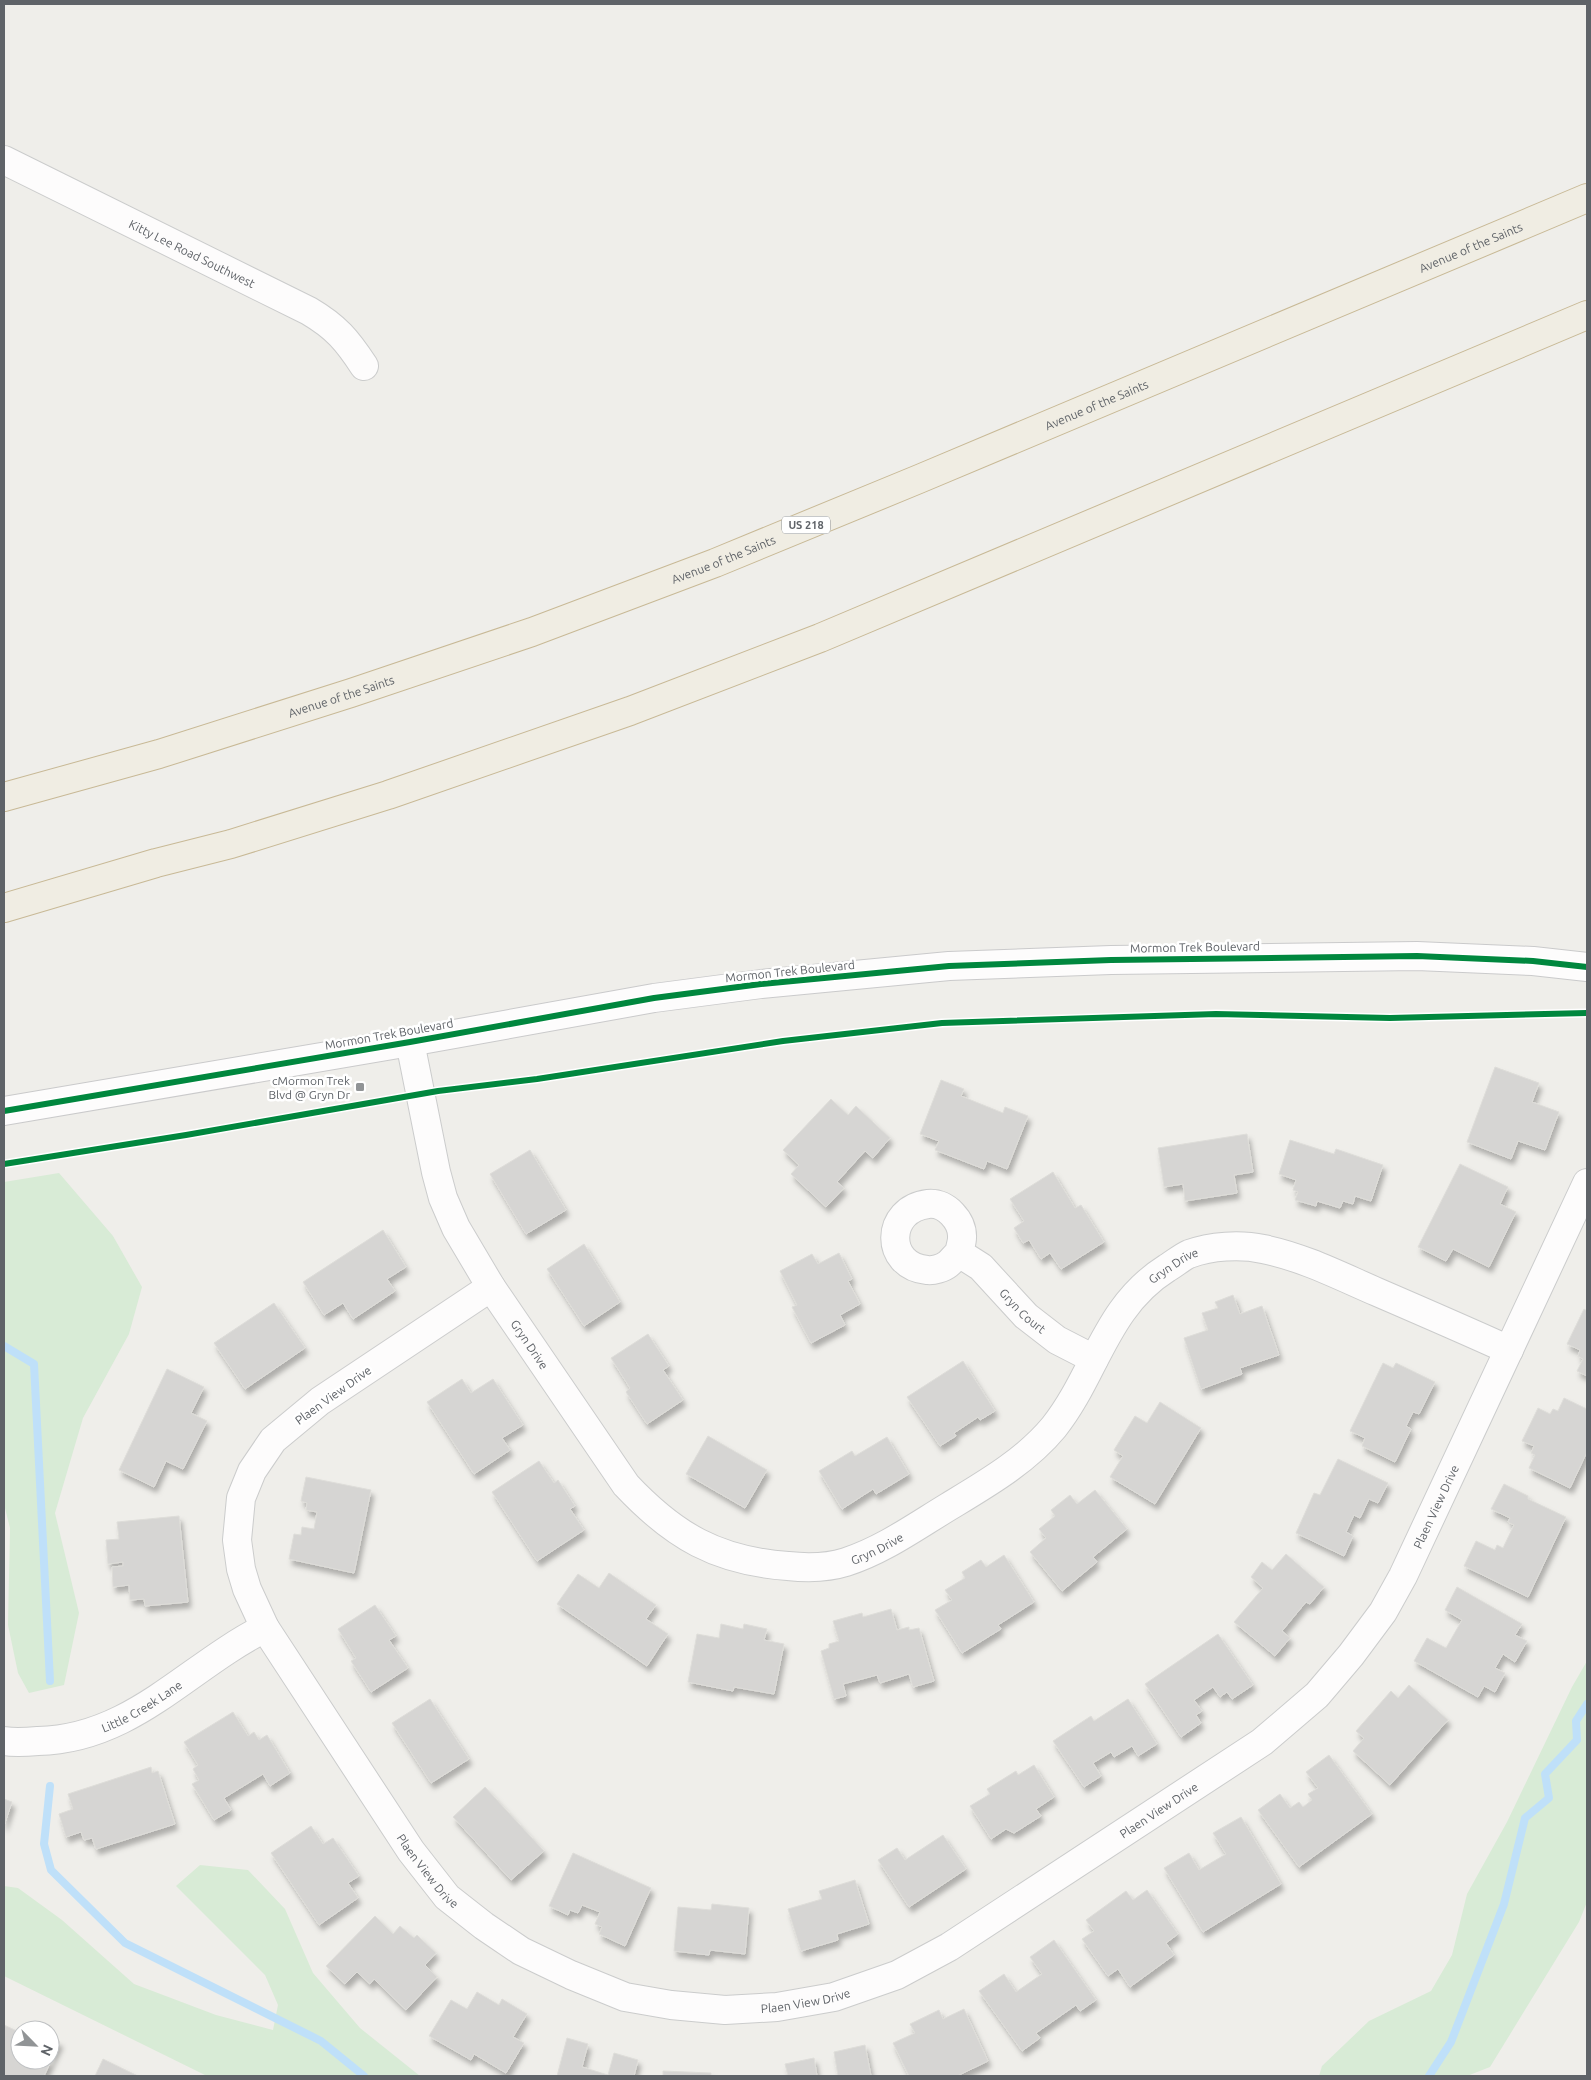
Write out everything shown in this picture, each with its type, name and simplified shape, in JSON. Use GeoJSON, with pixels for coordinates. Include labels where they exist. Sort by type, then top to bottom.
{"type":"FeatureCollection","features":[{"type":"Feature","properties":{"kind":"highway","name":"Avenue of the Saints"},"geometry":{"type":"LineString","coordinates":[[4,797],[137,761],[351,693],[532,632],[715,563],[1587,198]]}},
{"type":"Feature","properties":{"kind":"highway"},"geometry":{"type":"LineString","coordinates":[[4,908],[156,863],[231,844],[388,795],[701,685],[838,631],[1587,315]]}},
{"type":"Feature","properties":{"kind":"street","name":"Kitty Lee Road Southwest"},"geometry":{"type":"LineString","coordinates":[[4,160],[309,310],[327,321],[348,342],[364,366]]}},
{"type":"Feature","properties":{"kind":"street","name":"Mormon Trek Boulevard"},"geometry":{"type":"LineString","coordinates":[[4,1111],[410,1042],[654,998],[761,984],[949,966],[1111,960],[1417,956],[1533,961],[1587,967]]}},
{"type":"Feature","properties":{"kind":"street","name":"Gryn Drive"},"geometry":{"type":"LineString","coordinates":[[410,1042],[443,1198],[456,1228],[492,1287],[626,1485],[650,1511],[685,1536],[718,1553],[759,1564],[808,1568],[842,1563],[874,1552],[976,1490],[1027,1454],[1054,1427],[1078,1392],[1106,1336],[1128,1301],[1159,1273],[1188,1254],[1226,1246],[1262,1248],[1308,1261],[1509,1350]]}},
{"type":"Feature","properties":{"kind":"street","name":"Plaen View Drive"},"geometry":{"type":"LineString","coordinates":[[492,1287],[320,1401],[273,1440],[252,1471],[241,1498],[237,1540],[241,1569],[247,1589],[265,1628],[411,1851],[447,1897],[521,1952],[625,1997],[671,2006],[725,2010],[777,2007],[834,1997],[897,1975],[949,1947],[1262,1742],[1318,1695],[1383,1612],[1403,1576],[1587,1183]]}},
{"type":"Feature","properties":{"kind":"street","name":"Gryn Court"},"geometry":{"type":"LineString","coordinates":[[958,1253],[981,1267],[1026,1316],[1056,1340],[1094,1359]]}},
{"type":"Feature","properties":{"kind":"street","name":"Little Creek Lane"},"geometry":{"type":"LineString","coordinates":[[4,1741],[53,1741],[95,1732],[130,1717],[244,1639],[265,1628]]}},
{"type":"Feature","properties":{"kind":"green space"},"geometry":{"type":"Polygon","coordinates":[[[59,1173],[113,1236],[142,1287],[129,1334],[83,1418],[55,1513],[79,1613],[64,1685],[29,1693],[18,1673],[8,1625],[10,1528],[4,1504],[4,1182],[59,1173]]]}},
{"type":"Feature","properties":{"kind":"green space"},"geometry":{"type":"Polygon","coordinates":[[[1587,1661],[1587,1902],[1579,1922],[1490,2067],[1467,2076],[1319,2076],[1322,2066],[1369,2021],[1431,1991],[1452,1955],[1467,1894],[1507,1822],[1572,1687],[1587,1661]]]}},
{"type":"Feature","properties":{"kind":"green space"},"geometry":{"type":"Polygon","coordinates":[[[200,1865],[248,1870],[285,1909],[313,1973],[360,2028],[420,2076],[207,2076],[4,1976],[4,1886],[18,1888],[62,1920],[134,1984],[216,2015],[273,2030],[278,2005],[265,1975],[176,1886],[200,1865]]]}},
{"type":"Feature","properties":{"kind":"building"},"geometry":{"type":"Polygon","coordinates":[[[1495,1067],[1539,1083],[1532,1102],[1559,1112],[1545,1150],[1518,1141],[1511,1159],[1467,1142],[1495,1067]]]}},
{"type":"Feature","properties":{"kind":"building"},"geometry":{"type":"Polygon","coordinates":[[[941,1080],[964,1089],[961,1096],[1003,1113],[1005,1107],[1028,1116],[1007,1169],[987,1161],[984,1169],[935,1150],[939,1141],[920,1134],[941,1080]]]}},
{"type":"Feature","properties":{"kind":"building"},"geometry":{"type":"Polygon","coordinates":[[[831,1099],[848,1115],[856,1106],[890,1138],[873,1158],[865,1151],[837,1182],[844,1188],[826,1207],[791,1174],[799,1165],[783,1150],[831,1099]]]}},
{"type":"Feature","properties":{"kind":"building"},"geometry":{"type":"Polygon","coordinates":[[[1247,1134],[1253,1172],[1234,1175],[1237,1193],[1185,1201],[1183,1184],[1164,1187],[1158,1148],[1247,1134]]]}},
{"type":"Feature","properties":{"kind":"building"},"geometry":{"type":"Polygon","coordinates":[[[1290,1140],[1334,1154],[1336,1149],[1383,1165],[1371,1201],[1355,1196],[1353,1204],[1343,1201],[1340,1208],[1317,1201],[1316,1206],[1295,1200],[1298,1192],[1293,1190],[1296,1180],[1279,1174],[1290,1140]]]}},
{"type":"Feature","properties":{"kind":"building"},"geometry":{"type":"Polygon","coordinates":[[[530,1150],[566,1210],[526,1234],[490,1174],[530,1150]]]}},
{"type":"Feature","properties":{"kind":"building"},"geometry":{"type":"Polygon","coordinates":[[[1460,1164],[1508,1187],[1500,1204],[1516,1212],[1489,1267],[1453,1249],[1446,1261],[1418,1247],[1460,1164]]]}},
{"type":"Feature","properties":{"kind":"building"},"geometry":{"type":"Polygon","coordinates":[[[1053,1172],[1075,1208],[1081,1205],[1104,1242],[1061,1269],[1050,1253],[1041,1259],[1029,1240],[1023,1243],[1014,1228],[1024,1221],[1010,1199],[1053,1172]]]}},
{"type":"Feature","properties":{"kind":"building"},"geometry":{"type":"Polygon","coordinates":[[[383,1230],[406,1267],[387,1279],[395,1291],[353,1319],[343,1303],[324,1315],[303,1282],[383,1230]]]}},
{"type":"Feature","properties":{"kind":"building"},"geometry":{"type":"Polygon","coordinates":[[[584,1244],[620,1302],[584,1326],[547,1269],[584,1244]]]}},
{"type":"Feature","properties":{"kind":"building"},"geometry":{"type":"Polygon","coordinates":[[[839,1253],[852,1279],[848,1281],[860,1304],[840,1315],[845,1325],[811,1343],[792,1307],[797,1305],[780,1271],[812,1254],[818,1264],[839,1253]]]}},
{"type":"Feature","properties":{"kind":"building"},"geometry":{"type":"Polygon","coordinates":[[[1233,1295],[1240,1314],[1262,1306],[1279,1355],[1240,1368],[1242,1374],[1201,1389],[1184,1338],[1208,1330],[1202,1313],[1218,1308],[1215,1302],[1233,1295]]]}},
{"type":"Feature","properties":{"kind":"building"},"geometry":{"type":"Polygon","coordinates":[[[274,1303],[305,1348],[245,1389],[214,1343],[274,1303]]]}},
{"type":"Feature","properties":{"kind":"building"},"geometry":{"type":"Polygon","coordinates":[[[1584,1309],[1587,1311],[1587,1376],[1577,1371],[1583,1359],[1578,1356],[1580,1350],[1567,1344],[1584,1309]]]}},
{"type":"Feature","properties":{"kind":"building"},"geometry":{"type":"Polygon","coordinates":[[[648,1334],[669,1366],[663,1370],[683,1400],[647,1424],[626,1392],[630,1388],[611,1358],[648,1334]]]}},
{"type":"Feature","properties":{"kind":"building"},"geometry":{"type":"Polygon","coordinates":[[[963,1361],[995,1411],[980,1420],[978,1417],[954,1433],[956,1436],[940,1446],[907,1397],[963,1361]]]}},
{"type":"Feature","properties":{"kind":"building"},"geometry":{"type":"Polygon","coordinates":[[[1383,1363],[1393,1368],[1396,1363],[1435,1382],[1419,1414],[1413,1412],[1406,1426],[1411,1429],[1395,1462],[1362,1446],[1365,1438],[1350,1431],[1383,1363]]]}},
{"type":"Feature","properties":{"kind":"building"},"geometry":{"type":"Polygon","coordinates":[[[167,1369],[204,1387],[191,1413],[207,1421],[183,1469],[166,1461],[154,1487],[119,1470],[167,1369]]]}},
{"type":"Feature","properties":{"kind":"building"},"geometry":{"type":"Polygon","coordinates":[[[462,1379],[471,1393],[493,1379],[523,1425],[502,1438],[510,1450],[474,1474],[427,1402],[462,1379]]]}},
{"type":"Feature","properties":{"kind":"building"},"geometry":{"type":"Polygon","coordinates":[[[1564,1398],[1587,1409],[1587,1452],[1570,1488],[1529,1468],[1535,1455],[1531,1453],[1534,1446],[1522,1441],[1538,1408],[1550,1414],[1553,1409],[1558,1411],[1564,1398]]]}},
{"type":"Feature","properties":{"kind":"building"},"geometry":{"type":"Polygon","coordinates":[[[1160,1402],[1201,1428],[1155,1504],[1110,1477],[1123,1456],[1114,1450],[1135,1416],[1147,1423],[1160,1402]]]}},
{"type":"Feature","properties":{"kind":"building"},"geometry":{"type":"Polygon","coordinates":[[[708,1436],[767,1470],[745,1508],[686,1474],[708,1436]]]}},
{"type":"Feature","properties":{"kind":"building"},"geometry":{"type":"Polygon","coordinates":[[[887,1437],[909,1474],[876,1494],[873,1489],[842,1509],[819,1471],[852,1451],[855,1456],[887,1437]]]}},
{"type":"Feature","properties":{"kind":"building"},"geometry":{"type":"Polygon","coordinates":[[[1338,1459],[1388,1483],[1378,1503],[1369,1499],[1360,1518],[1354,1515],[1346,1532],[1353,1536],[1344,1556],[1296,1533],[1314,1493],[1320,1495],[1338,1459]]]}},
{"type":"Feature","properties":{"kind":"building"},"geometry":{"type":"Polygon","coordinates":[[[539,1461],[554,1483],[558,1480],[575,1506],[570,1509],[584,1530],[537,1561],[492,1492],[539,1461]]]}},
{"type":"Feature","properties":{"kind":"building"},"geometry":{"type":"Polygon","coordinates":[[[306,1477],[371,1490],[354,1573],[289,1559],[294,1534],[301,1535],[302,1527],[314,1529],[317,1512],[306,1510],[307,1503],[301,1501],[306,1477]]]}},
{"type":"Feature","properties":{"kind":"building"},"geometry":{"type":"Polygon","coordinates":[[[1504,1484],[1528,1496],[1528,1499],[1566,1517],[1528,1597],[1464,1566],[1476,1541],[1495,1550],[1497,1545],[1503,1548],[1514,1525],[1508,1522],[1510,1518],[1491,1509],[1504,1484]]]}},
{"type":"Feature","properties":{"kind":"building"},"geometry":{"type":"Polygon","coordinates":[[[1095,1490],[1127,1529],[1093,1557],[1097,1562],[1062,1591],[1030,1552],[1046,1538],[1039,1529],[1055,1516],[1051,1510],[1070,1495],[1077,1504],[1095,1490]]]}},
{"type":"Feature","properties":{"kind":"building"},"geometry":{"type":"Polygon","coordinates":[[[179,1516],[188,1602],[145,1606],[144,1599],[130,1600],[129,1585],[113,1587],[112,1567],[123,1566],[123,1562],[108,1564],[106,1540],[119,1539],[117,1522],[179,1516]]]}},
{"type":"Feature","properties":{"kind":"building"},"geometry":{"type":"Polygon","coordinates":[[[1286,1554],[1324,1587],[1310,1604],[1306,1602],[1282,1631],[1290,1638],[1275,1656],[1234,1622],[1263,1588],[1251,1577],[1262,1562],[1272,1570],[1286,1554]]]}},
{"type":"Feature","properties":{"kind":"building"},"geometry":{"type":"Polygon","coordinates":[[[1004,1555],[1034,1602],[998,1625],[1001,1629],[962,1653],[935,1610],[952,1600],[945,1590],[965,1578],[962,1572],[981,1560],[986,1567],[1004,1555]]]}},
{"type":"Feature","properties":{"kind":"building"},"geometry":{"type":"Polygon","coordinates":[[[609,1573],[656,1605],[646,1619],[668,1634],[647,1666],[557,1604],[578,1574],[599,1588],[609,1573]]]}},
{"type":"Feature","properties":{"kind":"building"},"geometry":{"type":"Polygon","coordinates":[[[1457,1587],[1522,1624],[1515,1635],[1527,1641],[1515,1662],[1503,1654],[1495,1668],[1505,1673],[1495,1692],[1484,1686],[1478,1697],[1414,1661],[1427,1638],[1446,1648],[1462,1620],[1445,1610],[1457,1587]]]}},
{"type":"Feature","properties":{"kind":"building"},"geometry":{"type":"Polygon","coordinates":[[[375,1605],[396,1636],[389,1640],[408,1668],[371,1692],[351,1661],[356,1658],[338,1629],[375,1605]]]}},
{"type":"Feature","properties":{"kind":"building"},"geometry":{"type":"Polygon","coordinates":[[[891,1609],[897,1630],[909,1627],[909,1630],[919,1628],[934,1681],[913,1687],[909,1674],[880,1683],[877,1675],[843,1684],[846,1696],[834,1699],[821,1651],[829,1648],[829,1644],[839,1641],[833,1621],[862,1613],[863,1617],[891,1609]]]}},
{"type":"Feature","properties":{"kind":"building"},"geometry":{"type":"Polygon","coordinates":[[[721,1624],[743,1629],[744,1624],[767,1629],[764,1640],[784,1644],[774,1694],[734,1687],[733,1691],[688,1682],[697,1634],[719,1638],[721,1624]]]}},
{"type":"Feature","properties":{"kind":"building"},"geometry":{"type":"Polygon","coordinates":[[[1218,1634],[1253,1685],[1232,1699],[1227,1692],[1220,1697],[1213,1687],[1194,1700],[1202,1711],[1196,1715],[1201,1723],[1181,1737],[1145,1684],[1218,1634]]]}},
{"type":"Feature","properties":{"kind":"building"},"geometry":{"type":"Polygon","coordinates":[[[1409,1685],[1448,1720],[1390,1785],[1353,1751],[1364,1738],[1356,1731],[1391,1691],[1398,1698],[1409,1685]]]}},
{"type":"Feature","properties":{"kind":"building"},"geometry":{"type":"Polygon","coordinates":[[[430,1699],[469,1759],[431,1783],[392,1723],[430,1699]]]}},
{"type":"Feature","properties":{"kind":"building"},"geometry":{"type":"Polygon","coordinates":[[[1128,1699],[1157,1744],[1138,1756],[1132,1746],[1114,1757],[1111,1752],[1093,1763],[1101,1776],[1084,1787],[1053,1741],[1091,1716],[1094,1721],[1128,1699]]]}},
{"type":"Feature","properties":{"kind":"building"},"geometry":{"type":"Polygon","coordinates":[[[233,1712],[248,1736],[254,1732],[259,1740],[267,1735],[290,1773],[270,1786],[263,1774],[224,1798],[231,1810],[214,1820],[192,1784],[199,1780],[193,1769],[198,1765],[184,1742],[233,1712]]]}},
{"type":"Feature","properties":{"kind":"building"},"geometry":{"type":"Polygon","coordinates":[[[1329,1755],[1372,1814],[1299,1867],[1258,1810],[1280,1794],[1290,1808],[1299,1802],[1303,1807],[1312,1800],[1308,1794],[1318,1788],[1306,1772],[1329,1755]]]}},
{"type":"Feature","properties":{"kind":"building"},"geometry":{"type":"Polygon","coordinates":[[[1034,1765],[1054,1797],[1036,1809],[1041,1816],[1014,1833],[1006,1829],[991,1839],[970,1806],[990,1794],[987,1789],[1016,1771],[1018,1775],[1034,1765]]]}},
{"type":"Feature","properties":{"kind":"building"},"geometry":{"type":"Polygon","coordinates":[[[151,1767],[152,1773],[158,1771],[175,1824],[96,1849],[92,1838],[84,1840],[81,1832],[66,1837],[59,1814],[73,1809],[68,1794],[151,1767]]]}},
{"type":"Feature","properties":{"kind":"building"},"geometry":{"type":"Polygon","coordinates":[[[485,1787],[544,1851],[511,1880],[453,1817],[485,1787]]]}},
{"type":"Feature","properties":{"kind":"building"},"geometry":{"type":"Polygon","coordinates":[[[4,1799],[12,1802],[4,1826],[4,1799]]]}},
{"type":"Feature","properties":{"kind":"building"},"geometry":{"type":"Polygon","coordinates":[[[1241,1817],[1281,1884],[1203,1932],[1164,1868],[1189,1853],[1199,1870],[1226,1854],[1213,1833],[1241,1817]]]}},
{"type":"Feature","properties":{"kind":"building"},"geometry":{"type":"Polygon","coordinates":[[[311,1826],[323,1844],[333,1838],[359,1876],[348,1883],[358,1898],[319,1925],[271,1853],[311,1826]]]}},
{"type":"Feature","properties":{"kind":"building"},"geometry":{"type":"Polygon","coordinates":[[[943,1835],[966,1869],[909,1907],[878,1860],[897,1848],[905,1860],[943,1835]]]}},
{"type":"Feature","properties":{"kind":"building"},"geometry":{"type":"Polygon","coordinates":[[[573,1853],[651,1888],[625,1946],[599,1934],[602,1927],[595,1924],[600,1912],[582,1905],[578,1913],[570,1910],[568,1915],[549,1906],[573,1853]]]}},
{"type":"Feature","properties":{"kind":"building"},"geometry":{"type":"Polygon","coordinates":[[[855,1880],[869,1924],[837,1934],[838,1940],[801,1951],[788,1909],[822,1899],[819,1891],[855,1880]]]}},
{"type":"Feature","properties":{"kind":"building"},"geometry":{"type":"Polygon","coordinates":[[[1147,1890],[1178,1934],[1166,1943],[1174,1955],[1130,1987],[1118,1969],[1108,1976],[1082,1939],[1094,1931],[1086,1920],[1126,1891],[1133,1900],[1147,1890]]]}},
{"type":"Feature","properties":{"kind":"building"},"geometry":{"type":"Polygon","coordinates":[[[712,1904],[749,1908],[745,1954],[710,1950],[709,1955],[674,1951],[678,1907],[711,1910],[712,1904]]]}},
{"type":"Feature","properties":{"kind":"building"},"geometry":{"type":"Polygon","coordinates":[[[375,1916],[393,1934],[400,1926],[414,1938],[417,1935],[436,1953],[425,1965],[437,1977],[406,2010],[374,1979],[370,1984],[357,1972],[345,1984],[326,1966],[375,1916]]]}},
{"type":"Feature","properties":{"kind":"building"},"geometry":{"type":"Polygon","coordinates":[[[1054,1940],[1096,2000],[1080,2011],[1076,2005],[1036,2033],[1040,2038],[1022,2051],[979,1991],[1004,1974],[1016,1992],[1042,1974],[1030,1957],[1054,1940]]]}},
{"type":"Feature","properties":{"kind":"building"},"geometry":{"type":"Polygon","coordinates":[[[477,1992],[499,2005],[502,1999],[527,2014],[513,2037],[524,2043],[506,2073],[474,2054],[471,2060],[429,2036],[451,2000],[467,2009],[477,1992]]]}},
{"type":"Feature","properties":{"kind":"building"},"geometry":{"type":"Polygon","coordinates":[[[964,2009],[988,2061],[957,2076],[909,2076],[893,2043],[915,2033],[910,2024],[939,2010],[943,2019],[964,2009]]]}},
{"type":"Feature","properties":{"kind":"building"},"geometry":{"type":"Polygon","coordinates":[[[4,2025],[10,2028],[10,2070],[47,2070],[44,2076],[4,2076],[4,2025]]]}},
{"type":"Feature","properties":{"kind":"building"},"geometry":{"type":"Polygon","coordinates":[[[567,2038],[588,2044],[582,2067],[608,2075],[614,2053],[638,2060],[634,2076],[557,2076],[567,2038]]]}},
{"type":"Feature","properties":{"kind":"building"},"geometry":{"type":"Polygon","coordinates":[[[865,2045],[871,2076],[838,2076],[834,2052],[865,2045]]]}},
{"type":"Feature","properties":{"kind":"building"},"geometry":{"type":"Polygon","coordinates":[[[814,2058],[817,2076],[788,2076],[785,2064],[814,2058]]]}},
{"type":"Feature","properties":{"kind":"building"},"geometry":{"type":"Polygon","coordinates":[[[103,2059],[138,2076],[95,2076],[103,2059]]]}},
{"type":"Feature","properties":{"kind":"building"},"geometry":{"type":"Polygon","coordinates":[[[663,2071],[711,2073],[711,2076],[663,2076],[663,2071]]]}},
{"type":"Feature","properties":{"kind":"waterway"},"geometry":{"type":"LineString","coordinates":[[4,1346],[34,1364],[50,1681]]}},
{"type":"Feature","properties":{"kind":"waterway"},"geometry":{"type":"LineString","coordinates":[[1429,2076],[1451,2042],[1504,1904],[1525,1818],[1549,1798],[1545,1774],[1577,1740],[1576,1721],[1587,1704]]}},
{"type":"Feature","properties":{"kind":"waterway"},"geometry":{"type":"LineString","coordinates":[[50,1786],[44,1844],[51,1870],[125,1943],[321,2041],[364,2076]]}},
{"type":"Feature","properties":{"kind":"cycle path"},"geometry":{"type":"LineString","coordinates":[[4,1111],[410,1042],[654,998],[761,984],[949,966],[1111,960],[1417,956],[1533,961],[1587,967]]}},
{"type":"Feature","properties":{"kind":"cycle path"},"geometry":{"type":"LineString","coordinates":[[4,1164],[186,1135],[438,1091],[537,1079],[783,1041],[942,1023],[1216,1014],[1390,1018],[1587,1013]]}},
{"type":"Feature","properties":{"kind":"place","name":"cMormon Trek Blvd @ Gryn Dr"},"geometry":{"type":"Point","coordinates":[360,1087]}}]}
